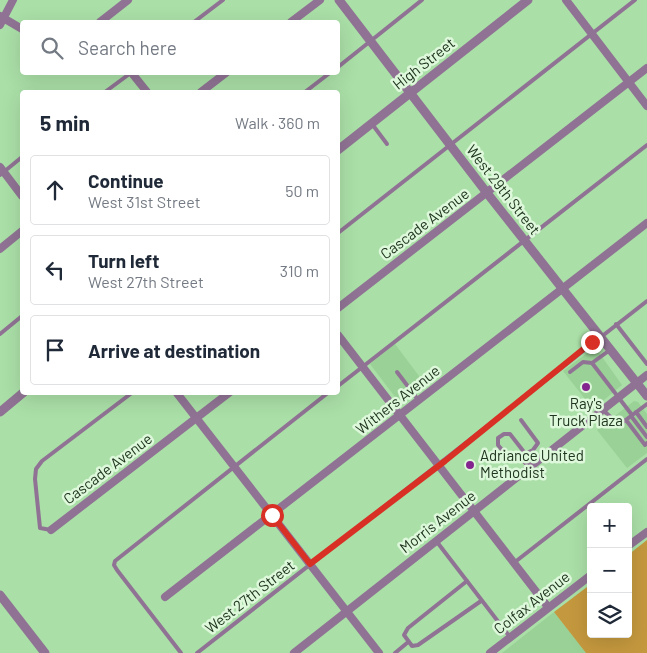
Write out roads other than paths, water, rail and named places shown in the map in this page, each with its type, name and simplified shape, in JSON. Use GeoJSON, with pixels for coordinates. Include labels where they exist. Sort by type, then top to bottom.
{"type":"FeatureCollection","features":[{"type":"Feature","properties":{"kind":"street"},"geometry":{"type":"LineString","coordinates":[[12,0],[1,19],[20,28]]}},
{"type":"Feature","properties":{"kind":"street"},"geometry":{"type":"LineString","coordinates":[[103,20],[128,0]]}},
{"type":"Feature","properties":{"kind":"street"},"geometry":{"type":"LineString","coordinates":[[294,20],[320,0]]}},
{"type":"Feature","properties":{"kind":"street","name":"West 29th Street"},"geometry":{"type":"LineString","coordinates":[[340,0],[487,193],[647,396]]}},
{"type":"Feature","properties":{"kind":"street","name":"High Street"},"geometry":{"type":"LineString","coordinates":[[340,148],[528,0]]}},
{"type":"Feature","properties":{"kind":"street"},"geometry":{"type":"LineString","coordinates":[[566,0],[647,106]]}},
{"type":"Feature","properties":{"kind":"street","name":"Cascade Avenue"},"geometry":{"type":"LineString","coordinates":[[340,306],[647,68]]}},
{"type":"Feature","properties":{"kind":"street"},"geometry":{"type":"LineString","coordinates":[[133,75],[145,90]]}},
{"type":"Feature","properties":{"kind":"street"},"geometry":{"type":"LineString","coordinates":[[204,90],[223,75]]}},
{"type":"Feature","properties":{"kind":"street"},"geometry":{"type":"LineString","coordinates":[[1,171],[20,194]]}},
{"type":"Feature","properties":{"kind":"street","name":"Withers Avenue"},"geometry":{"type":"LineString","coordinates":[[165,598],[647,223]]}},
{"type":"Feature","properties":{"kind":"street"},"geometry":{"type":"LineString","coordinates":[[0,249],[20,233]]}},
{"type":"Feature","properties":{"kind":"street"},"geometry":{"type":"LineString","coordinates":[[340,338],[548,607]]}},
{"type":"Feature","properties":{"kind":"street","name":"Morris Avenue"},"geometry":{"type":"LineString","coordinates":[[294,653],[647,376]]}},
{"type":"Feature","properties":{"kind":"street"},"geometry":{"type":"LineString","coordinates":[[0,412],[20,395]]}},
{"type":"Feature","properties":{"kind":"street"},"geometry":{"type":"LineString","coordinates":[[178,395],[379,653]]}},
{"type":"Feature","properties":{"kind":"street","name":"Cascade Avenue"},"geometry":{"type":"LineString","coordinates":[[51,530],[226,395]]}},
{"type":"Feature","properties":{"kind":"street"},"geometry":{"type":"LineString","coordinates":[[632,543],[647,532]]}},
{"type":"Feature","properties":{"kind":"street","name":"Colfax Avenue"},"geometry":{"type":"LineString","coordinates":[[490,653],[587,578]]}},
{"type":"Feature","properties":{"kind":"street"},"geometry":{"type":"LineString","coordinates":[[0,595],[45,653]]}},
{"type":"Feature","properties":{"kind":"lane"},"geometry":{"type":"LineString","coordinates":[[197,20],[223,0]]}},
{"type":"Feature","properties":{"kind":"lane"},"geometry":{"type":"LineString","coordinates":[[340,65],[422,0]]}},
{"type":"Feature","properties":{"kind":"lane"},"geometry":{"type":"LineString","coordinates":[[340,231],[635,0]]}},
{"type":"Feature","properties":{"kind":"lane"},"geometry":{"type":"LineString","coordinates":[[109,90],[128,75]]}},
{"type":"Feature","properties":{"kind":"lane"},"geometry":{"type":"LineString","coordinates":[[308,90],[326,75]]}},
{"type":"Feature","properties":{"kind":"lane"},"geometry":{"type":"LineString","coordinates":[[371,124],[387,144]]}},
{"type":"Feature","properties":{"kind":"lane"},"geometry":{"type":"LineString","coordinates":[[340,384],[361,366],[526,241],[647,146]]}},
{"type":"Feature","properties":{"kind":"lane"},"geometry":{"type":"LineString","coordinates":[[1,171],[20,158]]}},
{"type":"Feature","properties":{"kind":"lane","name":"West 27th Street"},"geometry":{"type":"LineString","coordinates":[[197,653],[440,465],[647,301]]}},
{"type":"Feature","properties":{"kind":"lane"},"geometry":{"type":"LineString","coordinates":[[0,334],[20,318]]}},
{"type":"Feature","properties":{"kind":"lane"},"geometry":{"type":"LineString","coordinates":[[616,324],[647,364]]}},
{"type":"Feature","properties":{"kind":"lane"},"geometry":{"type":"LineString","coordinates":[[570,372],[583,362],[592,363],[610,349]]}},
{"type":"Feature","properties":{"kind":"lane"},"geometry":{"type":"LineString","coordinates":[[592,363],[619,398],[647,427]]}},
{"type":"Feature","properties":{"kind":"lane"},"geometry":{"type":"LineString","coordinates":[[397,372],[419,401]]}},
{"type":"Feature","properties":{"kind":"lane"},"geometry":{"type":"LineString","coordinates":[[51,530],[40,528],[36,469],[42,461],[129,395]]}},
{"type":"Feature","properties":{"kind":"lane"},"geometry":{"type":"LineString","coordinates":[[182,653],[117,570],[114,565],[115,560],[235,468],[325,395]]}},
{"type":"Feature","properties":{"kind":"lane"},"geometry":{"type":"LineString","coordinates":[[603,410],[619,425],[647,404]]}},
{"type":"Feature","properties":{"kind":"lane"},"geometry":{"type":"LineString","coordinates":[[633,414],[647,437]]}},
{"type":"Feature","properties":{"kind":"lane"},"geometry":{"type":"LineString","coordinates":[[521,420],[538,443],[533,450],[522,456],[516,461],[511,461],[498,445],[498,438],[510,434],[522,449],[522,456],[529,468]]}},
{"type":"Feature","properties":{"kind":"lane"},"geometry":{"type":"LineString","coordinates":[[626,420],[645,444],[647,443]]}},
{"type":"Feature","properties":{"kind":"lane"},"geometry":{"type":"LineString","coordinates":[[514,563],[647,459]]}},
{"type":"Feature","properties":{"kind":"lane"},"geometry":{"type":"LineString","coordinates":[[436,540],[510,637]]}},
{"type":"Feature","properties":{"kind":"lane"},"geometry":{"type":"LineString","coordinates":[[467,581],[408,628],[404,635],[407,643],[412,646],[418,645],[482,601]]}},
{"type":"Feature","properties":{"kind":"lane"},"geometry":{"type":"LineString","coordinates":[[395,653],[407,643]]}},
{"type":"Feature","properties":{"kind":"place","name":"Ray's Truck Plaza"},"geometry":{"type":"Point","coordinates":[586,387]}},
{"type":"Feature","properties":{"kind":"place","name":"Adriance United Methodist"},"geometry":{"type":"Point","coordinates":[470,465]}}]}
